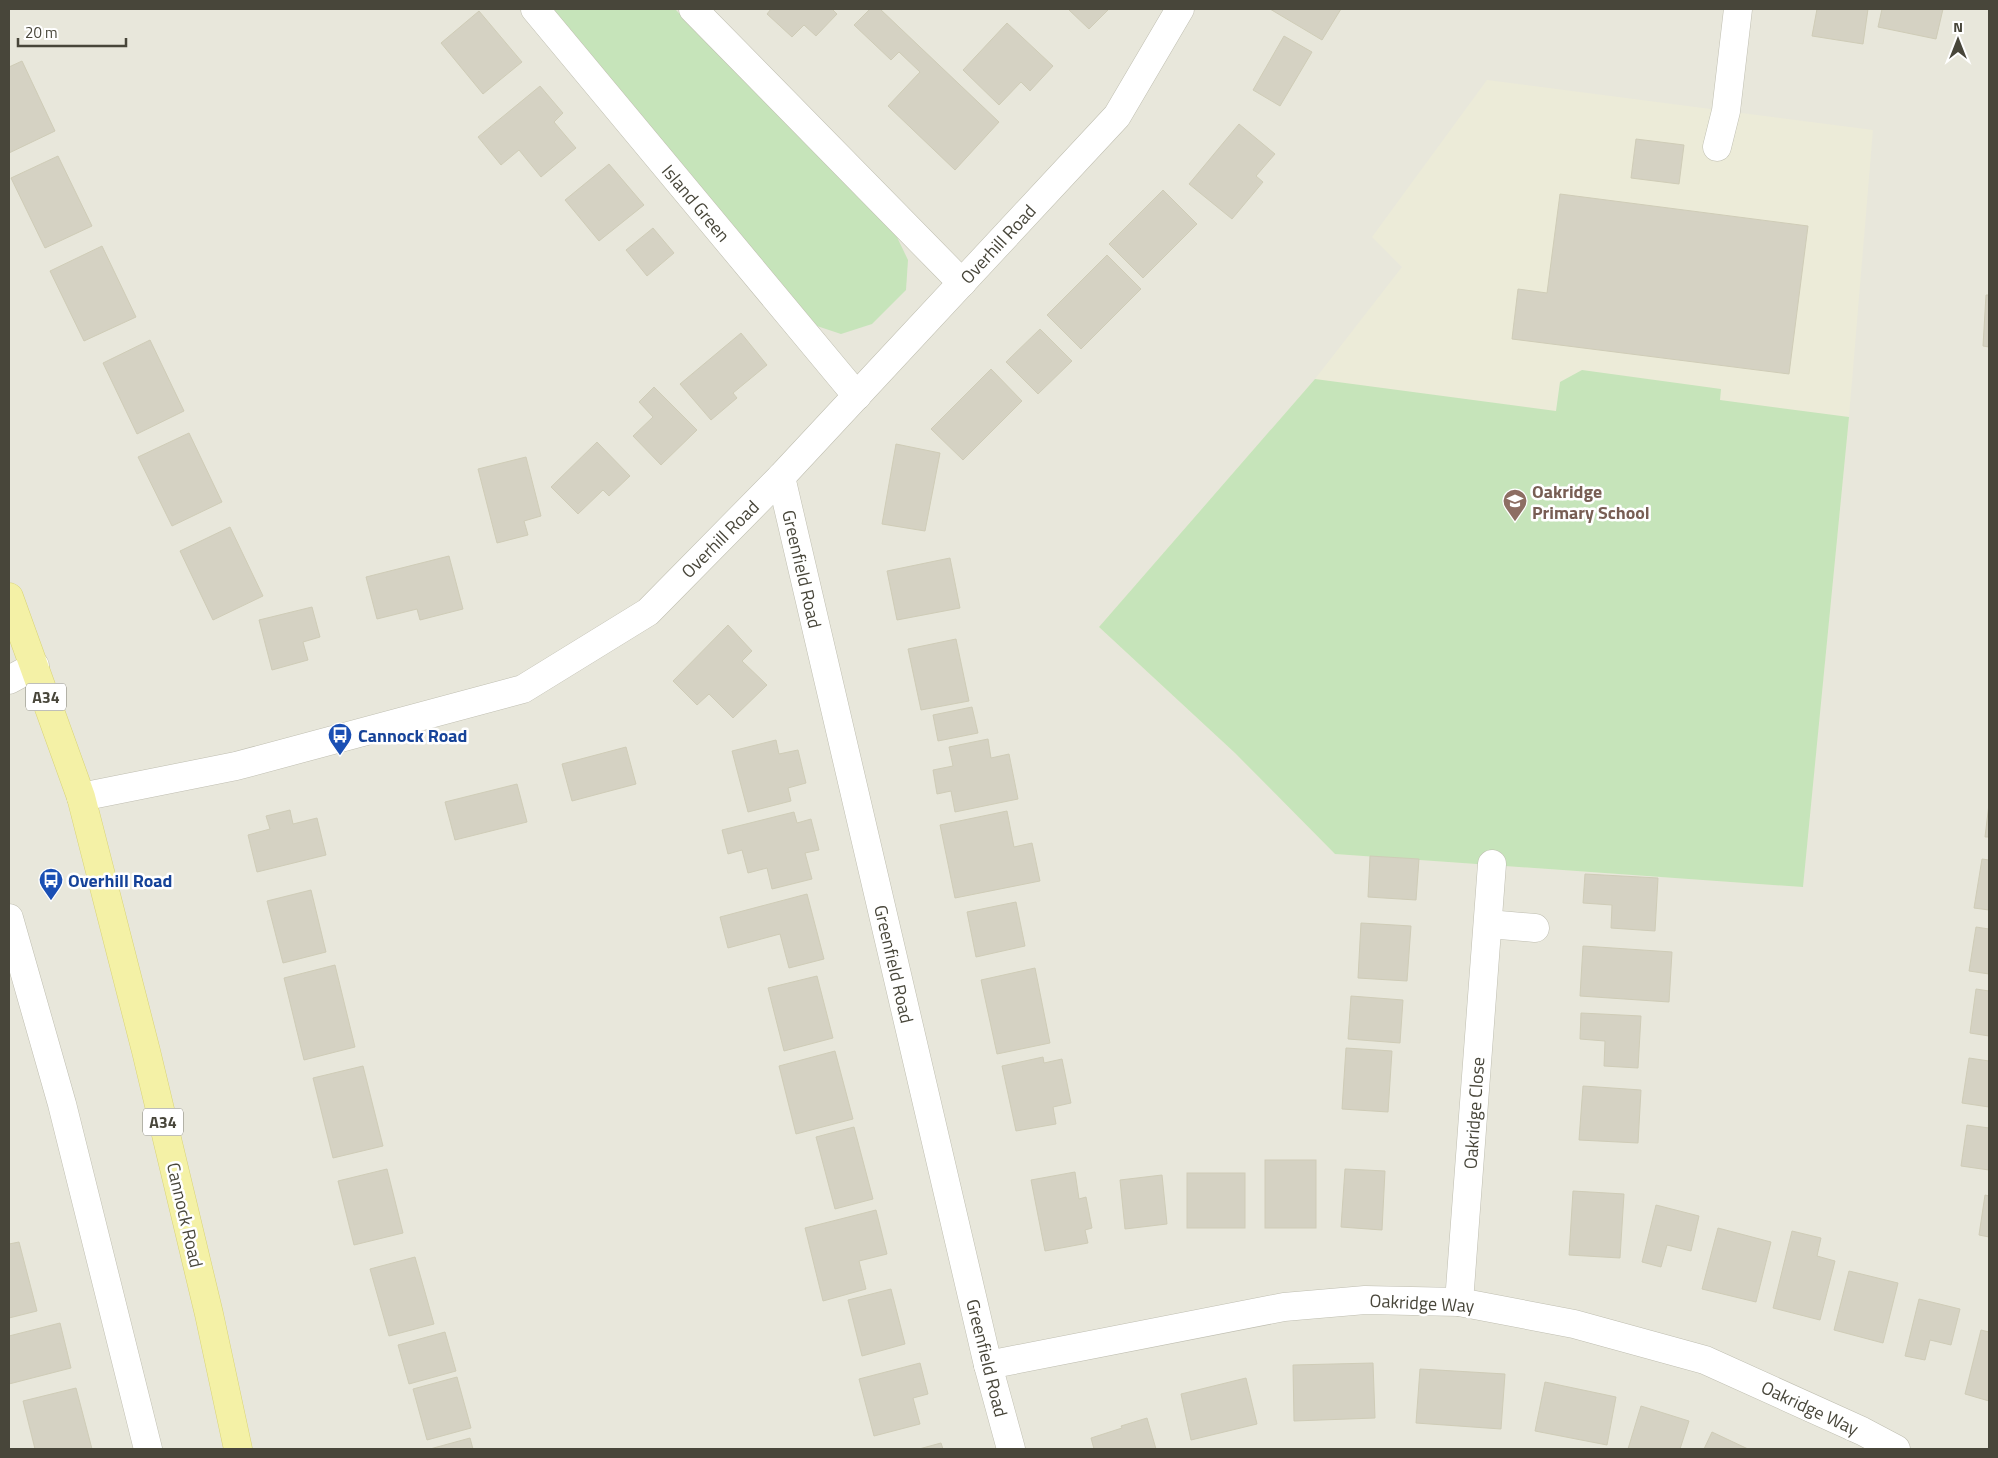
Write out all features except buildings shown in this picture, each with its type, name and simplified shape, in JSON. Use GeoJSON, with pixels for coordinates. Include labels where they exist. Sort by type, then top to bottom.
{"type":"FeatureCollection","features":[{"type":"Feature","properties":{"kind":"main road","name":"Cannock Road"},"geometry":{"type":"LineString","coordinates":[[9,597],[81,797],[146,1051],[209,1314],[238,1449]]}},
{"type":"Feature","properties":{"kind":"street","name":"Island Green"},"geometry":{"type":"LineString","coordinates":[[535,9],[857,396]]}},
{"type":"Feature","properties":{"kind":"street"},"geometry":{"type":"LineString","coordinates":[[693,9],[962,283]]}},
{"type":"Feature","properties":{"kind":"street","name":"Overhill Road"},"geometry":{"type":"LineString","coordinates":[[81,797],[236,766],[523,689],[648,612],[781,477],[1117,116],[1180,9]]}},
{"type":"Feature","properties":{"kind":"street"},"geometry":{"type":"LineString","coordinates":[[1717,147],[1726,111],[1738,9]]}},
{"type":"Feature","properties":{"kind":"street","name":"Greenfield Road"},"geometry":{"type":"LineString","coordinates":[[781,477],[988,1365],[1011,1449]]}},
{"type":"Feature","properties":{"kind":"street"},"geometry":{"type":"LineString","coordinates":[[9,680],[35,666]]}},
{"type":"Feature","properties":{"kind":"street","name":"Oakridge Close"},"geometry":{"type":"LineString","coordinates":[[1459,1302],[1492,864]]}},
{"type":"Feature","properties":{"kind":"street"},"geometry":{"type":"LineString","coordinates":[[9,918],[62,1104],[148,1449]]}},
{"type":"Feature","properties":{"kind":"street"},"geometry":{"type":"LineString","coordinates":[[1488,924],[1535,928]]}},
{"type":"Feature","properties":{"kind":"street","name":"Oakridge Way"},"geometry":{"type":"LineString","coordinates":[[988,1365],[1284,1307],[1365,1300],[1459,1302],[1574,1324],[1705,1360],[1862,1431],[1896,1449]]}},
{"type":"Feature","properties":{"kind":"shaded area"},"geometry":{"type":"Polygon","coordinates":[[[9,9],[1989,9],[1989,1449],[9,1449],[9,9]]]}},
{"type":"Feature","properties":{"kind":"shaded area","name":"Oakridge Primary School"},"geometry":{"type":"Polygon","coordinates":[[[1487,80],[1873,130],[1849,417],[1803,887],[1335,854],[1235,753],[1099,627],[1315,379],[1402,267],[1372,237],[1487,80]]]}},
{"type":"Feature","properties":{"kind":"green space"},"geometry":{"type":"Polygon","coordinates":[[[551,9],[675,9],[896,235],[908,260],[906,290],[872,324],[841,334],[817,326],[551,9]]]}},
{"type":"Feature","properties":{"kind":"green space","name":"Oakridge Primary School"},"geometry":{"type":"Polygon","coordinates":[[[1582,370],[1721,389],[1720,400],[1849,417],[1803,887],[1335,854],[1235,753],[1099,627],[1315,379],[1556,411],[1560,382],[1582,370]]]}},
{"type":"Feature","properties":{"kind":"place","name":"Oakridge Primary School"},"geometry":{"type":"Point","coordinates":[1515,522]}},
{"type":"Feature","properties":{"kind":"place","name":"Cannock Road"},"geometry":{"type":"Point","coordinates":[340,756]}},
{"type":"Feature","properties":{"kind":"place","name":"Overhill Road"},"geometry":{"type":"Point","coordinates":[51,901]}}]}
